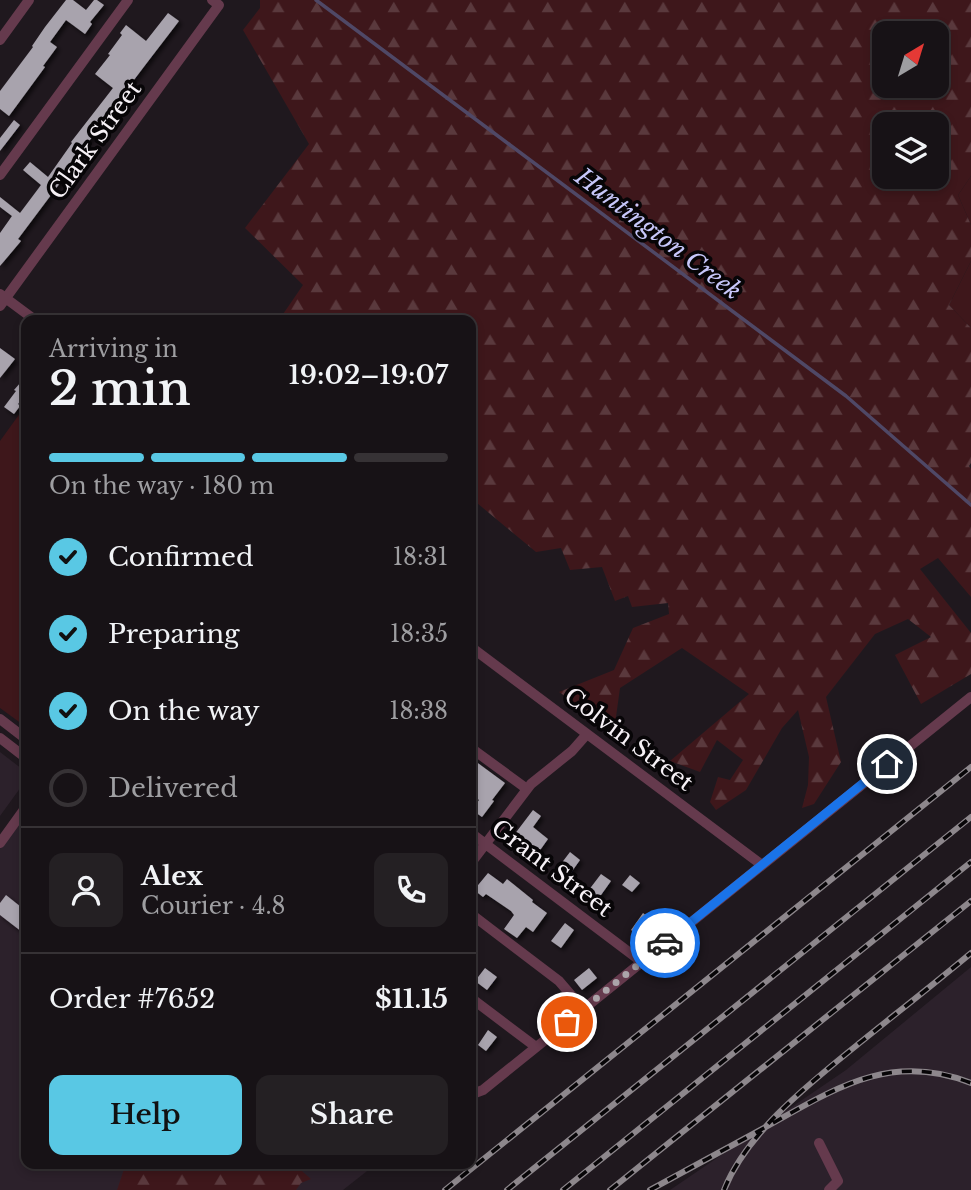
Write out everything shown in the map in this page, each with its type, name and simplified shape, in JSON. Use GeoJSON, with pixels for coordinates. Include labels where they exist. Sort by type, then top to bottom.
{"type":"FeatureCollection","features":[{"type":"Feature","properties":{"kind":"street"},"geometry":{"type":"LineString","coordinates":[[0,40],[29,0]]}},
{"type":"Feature","properties":{"kind":"street"},"geometry":{"type":"LineString","coordinates":[[0,175],[128,0]]}},
{"type":"Feature","properties":{"kind":"street","name":"Clark Street"},"geometry":{"type":"LineString","coordinates":[[2,299],[219,5],[212,0]]}},
{"type":"Feature","properties":{"kind":"street"},"geometry":{"type":"LineString","coordinates":[[2,299],[27,315]]}},
{"type":"Feature","properties":{"kind":"street","name":"Colvin Street"},"geometry":{"type":"LineString","coordinates":[[476,651],[762,865]]}},
{"type":"Feature","properties":{"kind":"street"},"geometry":{"type":"LineString","coordinates":[[476,1091],[483,1090],[971,697]]}},
{"type":"Feature","properties":{"kind":"street"},"geometry":{"type":"LineString","coordinates":[[0,719],[21,735]]}},
{"type":"Feature","properties":{"kind":"street"},"geometry":{"type":"LineString","coordinates":[[476,856],[527,789],[572,751],[587,734]]}},
{"type":"Feature","properties":{"kind":"street"},"geometry":{"type":"LineString","coordinates":[[0,738],[21,754]]}},
{"type":"Feature","properties":{"kind":"street"},"geometry":{"type":"LineString","coordinates":[[476,752],[527,789]]}},
{"type":"Feature","properties":{"kind":"street"},"geometry":{"type":"LineString","coordinates":[[0,843],[21,814]]}},
{"type":"Feature","properties":{"kind":"street","name":"Grant Street"},"geometry":{"type":"LineString","coordinates":[[476,837],[642,962]]}},
{"type":"Feature","properties":{"kind":"street"},"geometry":{"type":"LineString","coordinates":[[476,918],[559,981],[583,1009]]}},
{"type":"Feature","properties":{"kind":"street"},"geometry":{"type":"LineString","coordinates":[[476,1002],[536,1047]]}},
{"type":"Feature","properties":{"kind":"street"},"geometry":{"type":"LineString","coordinates":[[820,1143],[838,1181],[830,1190]]}},
{"type":"Feature","properties":{"kind":"shaded area"},"geometry":{"type":"Polygon","coordinates":[[[0,752],[21,768],[21,787],[0,816],[0,752]]]}},
{"type":"Feature","properties":{"kind":"shaded area"},"geometry":{"type":"Polygon","coordinates":[[[21,814],[21,1169],[370,1169],[343,1190],[0,1190],[0,843],[21,814]]]}},
{"type":"Feature","properties":{"kind":"shaded area"},"geometry":{"type":"Polygon","coordinates":[[[971,967],[971,1190],[670,1190],[846,1070],[971,967]]]}},
{"type":"Feature","properties":{"kind":"green space"},"geometry":{"type":"Polygon","coordinates":[[[260,0],[971,0],[971,176],[958,195],[971,225],[971,261],[949,305],[971,328],[971,597],[938,558],[920,569],[971,633],[971,674],[921,704],[895,655],[931,637],[908,619],[875,634],[826,697],[841,762],[814,804],[802,808],[808,785],[809,757],[798,710],[782,728],[746,790],[716,810],[710,802],[718,777],[730,780],[743,760],[717,740],[700,772],[670,761],[749,694],[682,648],[620,688],[614,731],[559,692],[614,670],[633,628],[669,614],[668,603],[632,607],[628,596],[615,601],[602,567],[570,570],[561,548],[536,552],[476,502],[476,315],[282,315],[303,285],[245,228],[309,144],[243,30],[260,8],[260,0]]]}},
{"type":"Feature","properties":{"kind":"green space"},"geometry":{"type":"Polygon","coordinates":[[[971,176],[971,225],[958,195],[971,176]]]}},
{"type":"Feature","properties":{"kind":"green space"},"geometry":{"type":"Polygon","coordinates":[[[971,261],[971,328],[949,305],[971,261]]]}},
{"type":"Feature","properties":{"kind":"green space"},"geometry":{"type":"Polygon","coordinates":[[[21,412],[21,723],[0,708],[0,441],[21,412]]]}},
{"type":"Feature","properties":{"kind":"green space"},"geometry":{"type":"Polygon","coordinates":[[[124,1169],[300,1169],[311,1179],[301,1183],[296,1190],[117,1190],[124,1169]]]}},
{"type":"Feature","properties":{"kind":"building"},"geometry":{"type":"Polygon","coordinates":[[[66,0],[73,0],[86,10],[94,0],[104,5],[90,22],[92,24],[85,34],[66,20],[50,42],[57,47],[9,116],[0,109],[0,91],[66,0]]]}},
{"type":"Feature","properties":{"kind":"building"},"geometry":{"type":"Polygon","coordinates":[[[168,13],[179,21],[78,155],[18,239],[21,241],[0,266],[0,233],[12,216],[0,207],[0,197],[20,213],[41,185],[23,170],[30,162],[48,177],[113,88],[95,74],[110,55],[108,54],[122,35],[120,33],[126,25],[146,41],[168,13]]]}},
{"type":"Feature","properties":{"kind":"building"},"geometry":{"type":"Polygon","coordinates":[[[14,120],[20,125],[0,151],[0,138],[14,120]]]}},
{"type":"Feature","properties":{"kind":"building"},"geometry":{"type":"Polygon","coordinates":[[[0,348],[15,359],[0,378],[0,348]]]}},
{"type":"Feature","properties":{"kind":"building"},"geometry":{"type":"Polygon","coordinates":[[[21,382],[20,406],[14,414],[4,407],[16,391],[14,390],[21,382]]]}},
{"type":"Feature","properties":{"kind":"building"},"geometry":{"type":"Polygon","coordinates":[[[476,762],[505,783],[482,817],[476,813],[479,800],[476,797],[476,762]]]}},
{"type":"Feature","properties":{"kind":"building"},"geometry":{"type":"Polygon","coordinates":[[[533,810],[541,816],[533,827],[548,839],[538,853],[514,835],[533,810]]]}},
{"type":"Feature","properties":{"kind":"building"},"geometry":{"type":"Polygon","coordinates":[[[570,852],[580,860],[565,881],[554,873],[570,852]]]}},
{"type":"Feature","properties":{"kind":"building"},"geometry":{"type":"Polygon","coordinates":[[[488,873],[503,884],[507,879],[547,913],[533,932],[526,927],[517,938],[504,929],[514,915],[511,911],[486,894],[483,897],[476,892],[476,888],[488,873]]]}},
{"type":"Feature","properties":{"kind":"building"},"geometry":{"type":"Polygon","coordinates":[[[601,874],[611,881],[596,902],[585,895],[601,874]]]}},
{"type":"Feature","properties":{"kind":"building"},"geometry":{"type":"Polygon","coordinates":[[[630,875],[640,883],[632,892],[622,885],[630,875]]]}},
{"type":"Feature","properties":{"kind":"building"},"geometry":{"type":"Polygon","coordinates":[[[6,895],[21,907],[21,931],[0,915],[0,903],[6,895]]]}},
{"type":"Feature","properties":{"kind":"building"},"geometry":{"type":"Polygon","coordinates":[[[643,913],[653,921],[641,937],[631,930],[643,913]]]}},
{"type":"Feature","properties":{"kind":"building"},"geometry":{"type":"Polygon","coordinates":[[[565,923],[574,930],[561,948],[551,941],[565,923]]]}},
{"type":"Feature","properties":{"kind":"building"},"geometry":{"type":"Polygon","coordinates":[[[485,968],[497,977],[487,990],[476,980],[485,968]]]}},
{"type":"Feature","properties":{"kind":"building"},"geometry":{"type":"Polygon","coordinates":[[[589,968],[597,978],[582,990],[574,980],[589,968]]]}},
{"type":"Feature","properties":{"kind":"building"},"geometry":{"type":"Polygon","coordinates":[[[488,1030],[497,1037],[486,1051],[478,1045],[488,1030]]]}},
{"type":"Feature","properties":{"kind":"waterway","name":"Huntington Creek"},"geometry":{"type":"LineString","coordinates":[[316,0],[846,396],[971,505]]}},
{"type":"Feature","properties":{"kind":"railway"},"geometry":{"type":"LineString","coordinates":[[476,1165],[971,767]]}},
{"type":"Feature","properties":{"kind":"railway"},"geometry":{"type":"LineString","coordinates":[[507,1190],[971,817]]}},
{"type":"Feature","properties":{"kind":"railway"},"geometry":{"type":"LineString","coordinates":[[563,1190],[971,862]]}},
{"type":"Feature","properties":{"kind":"railway"},"geometry":{"type":"LineString","coordinates":[[610,1190],[971,901]]}},
{"type":"Feature","properties":{"kind":"railway"},"geometry":{"type":"LineString","coordinates":[[724,1190],[749,1147],[784,1108],[971,953]]}},
{"type":"Feature","properties":{"kind":"railway"},"geometry":{"type":"LineString","coordinates":[[650,1190],[814,1100],[863,1079],[914,1071],[941,1074],[971,1083]]}},
{"type":"Feature","properties":{"kind":"railway"},"geometry":{"type":"LineString","coordinates":[[445,1190],[471,1169]]}},
{"type":"Feature","properties":{"kind":"way so far"},"geometry":{"type":"LineString","coordinates":[[567,1022],[665,943]]}},
{"type":"Feature","properties":{"kind":"route"},"geometry":{"type":"LineString","coordinates":[[665,943],[887,764]]}}]}
